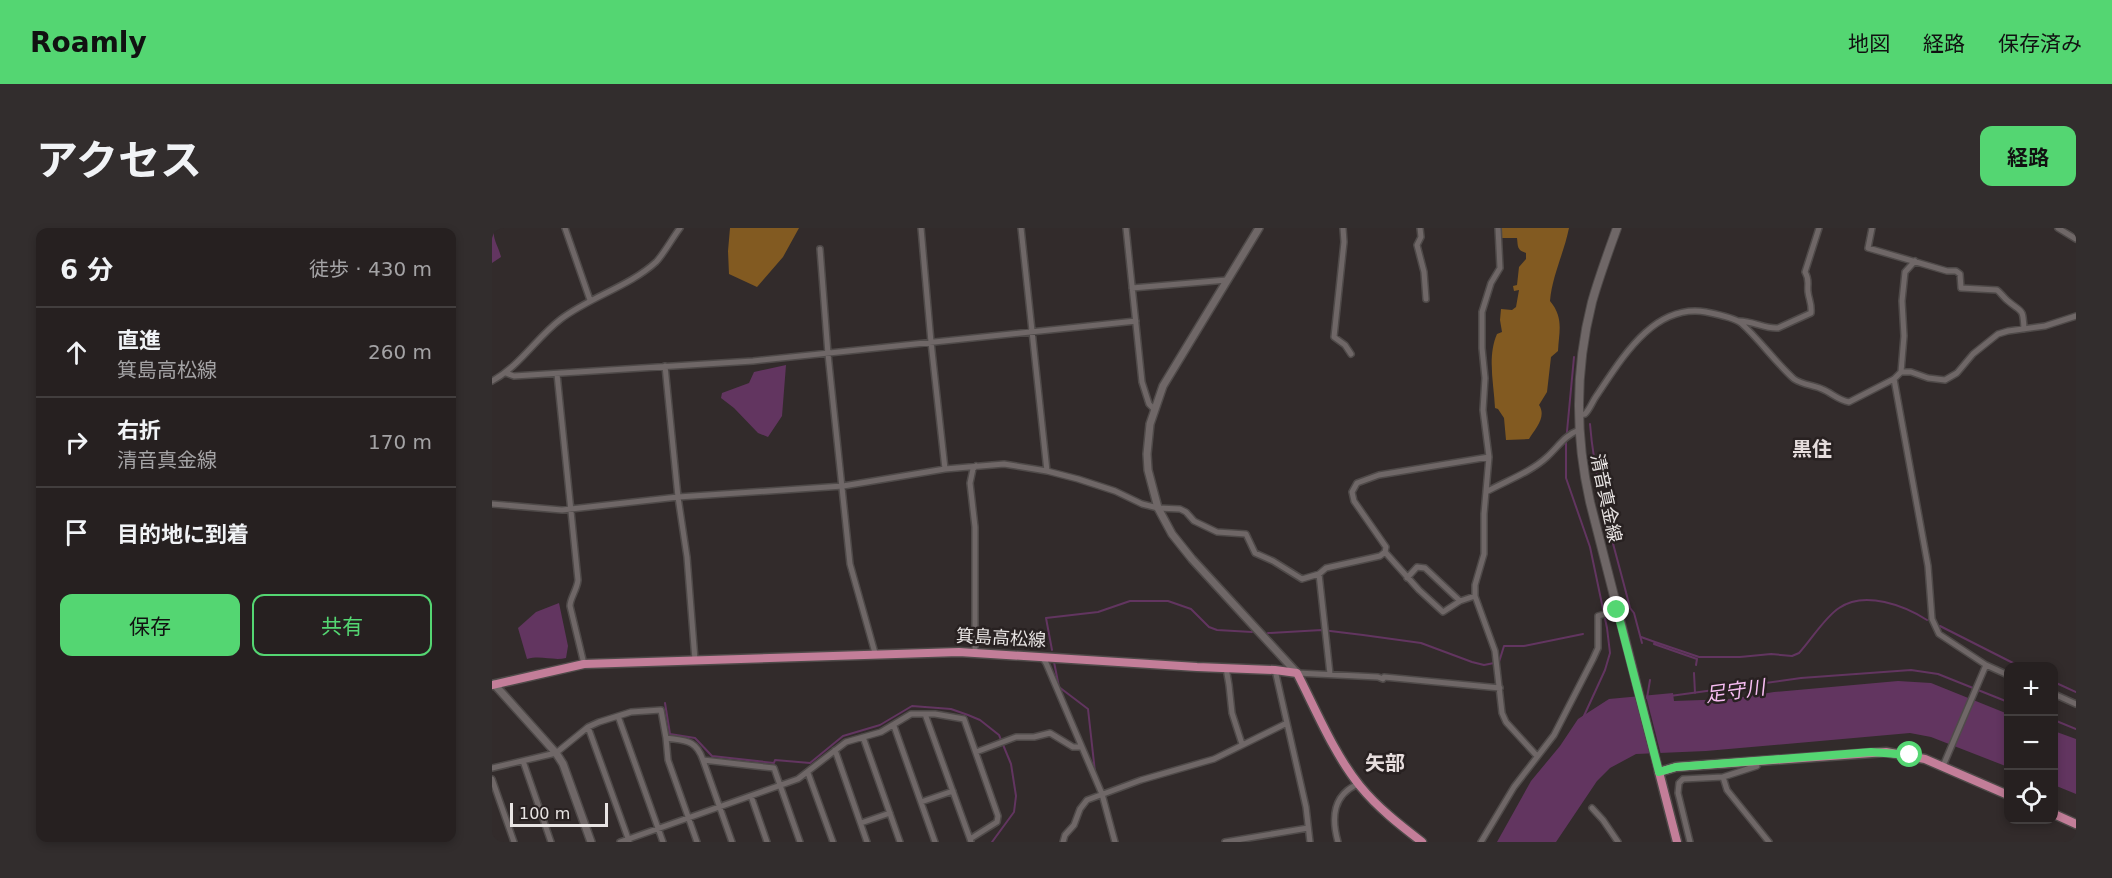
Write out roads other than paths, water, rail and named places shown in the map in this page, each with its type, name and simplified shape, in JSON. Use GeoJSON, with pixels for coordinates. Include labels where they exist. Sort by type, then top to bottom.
{"type":"FeatureCollection","features":[{"type":"Feature","properties":{"kind":"main road","name":"清音真金線"},"geometry":{"type":"LineString","coordinates":[[1617,228],[1593,300],[1585,334],[1575,431],[1586,485],[1659,772]]}},
{"type":"Feature","properties":{"kind":"main road","name":"箕島高松線"},"geometry":{"type":"LineString","coordinates":[[493,684],[584,664],[875,653],[975,652],[1297,673]]}},
{"type":"Feature","properties":{"kind":"main road"},"geometry":{"type":"LineString","coordinates":[[1297,673],[1344,763],[1358,784],[1379,807],[1422,842]]}},
{"type":"Feature","properties":{"kind":"main road"},"geometry":{"type":"LineString","coordinates":[[1677,842],[1659,772],[1676,767],[1886,752],[1944,763],[2004,793]]}},
{"type":"Feature","properties":{"kind":"main road"},"geometry":{"type":"LineString","coordinates":[[2058,816],[2076,824]]}},
{"type":"Feature","properties":{"kind":"street"},"geometry":{"type":"LineString","coordinates":[[565,228],[590,300]]}},
{"type":"Feature","properties":{"kind":"street"},"geometry":{"type":"LineString","coordinates":[[492,381],[506,373],[560,319],[590,300],[640,274],[658,261],[667,244],[680,228]]}},
{"type":"Feature","properties":{"kind":"street"},"geometry":{"type":"LineString","coordinates":[[921,228],[945,469]]}},
{"type":"Feature","properties":{"kind":"street"},"geometry":{"type":"LineString","coordinates":[[1022,228],[1047,471]]}},
{"type":"Feature","properties":{"kind":"street"},"geometry":{"type":"LineString","coordinates":[[1126,228],[1142,382],[1149,404],[1154,409]]}},
{"type":"Feature","properties":{"kind":"street"},"geometry":{"type":"LineString","coordinates":[[1259,228],[1170,374],[1154,409],[1147,454],[1152,488],[1158,508],[1172,534],[1182,546],[1297,673],[1383,679],[1384,677],[1500,688]]}},
{"type":"Feature","properties":{"kind":"street"},"geometry":{"type":"LineString","coordinates":[[1343,228],[1344,242],[1334,337],[1345,345],[1351,354]]}},
{"type":"Feature","properties":{"kind":"street"},"geometry":{"type":"LineString","coordinates":[[1420,228],[1421,237],[1417,245],[1424,272],[1425,299]]}},
{"type":"Feature","properties":{"kind":"street"},"geometry":{"type":"LineString","coordinates":[[1498,228],[1500,267],[1486,294],[1481,326],[1485,378],[1483,410],[1489,457],[1484,554],[1475,585],[1475,596],[1495,651],[1500,688],[1499,702],[1506,722],[1537,756]]}},
{"type":"Feature","properties":{"kind":"street"},"geometry":{"type":"LineString","coordinates":[[1578,415],[1585,414],[1589,409],[1639,338],[1661,321],[1679,312],[1697,310],[1739,321],[1749,321],[1773,329],[1811,313],[1809,282],[1805,272],[1819,228]]}},
{"type":"Feature","properties":{"kind":"street"},"geometry":{"type":"LineString","coordinates":[[1872,228],[1868,248],[1947,271],[1956,271],[1959,274],[1961,288],[1997,290],[2008,302],[2019,308],[2024,329]]}},
{"type":"Feature","properties":{"kind":"street"},"geometry":{"type":"LineString","coordinates":[[2058,228],[2076,240]]}},
{"type":"Feature","properties":{"kind":"street"},"geometry":{"type":"LineString","coordinates":[[820,249],[828,354],[850,564],[875,653]]}},
{"type":"Feature","properties":{"kind":"street"},"geometry":{"type":"LineString","coordinates":[[1739,321],[1794,379],[1802,384],[1824,389],[1840,400],[1849,402],[1894,379],[1901,372],[1904,336],[1902,301],[1905,272],[1915,261]]}},
{"type":"Feature","properties":{"kind":"street"},"geometry":{"type":"LineString","coordinates":[[1132,288],[1227,280]]}},
{"type":"Feature","properties":{"kind":"street"},"geometry":{"type":"LineString","coordinates":[[1901,372],[1945,380],[1964,367],[1973,354],[1990,339],[2008,331],[2046,326],[2076,316]]}},
{"type":"Feature","properties":{"kind":"street"},"geometry":{"type":"LineString","coordinates":[[506,373],[514,376],[557,374],[828,354],[1136,321]]}},
{"type":"Feature","properties":{"kind":"street"},"geometry":{"type":"LineString","coordinates":[[665,366],[678,497],[687,557],[695,660]]}},
{"type":"Feature","properties":{"kind":"street"},"geometry":{"type":"LineString","coordinates":[[557,374],[578,580],[578,588],[570,602],[584,664]]}},
{"type":"Feature","properties":{"kind":"street"},"geometry":{"type":"LineString","coordinates":[[1894,379],[1929,566],[1932,619],[1935,628],[1939,634],[1985,668],[2004,674]]}},
{"type":"Feature","properties":{"kind":"street"},"geometry":{"type":"LineString","coordinates":[[1486,492],[1538,464],[1575,431]]}},
{"type":"Feature","properties":{"kind":"street"},"geometry":{"type":"LineString","coordinates":[[1475,596],[1460,600],[1443,612],[1407,578],[1385,552],[1386,547],[1354,501],[1353,488],[1357,483],[1379,475],[1489,457]]}},
{"type":"Feature","properties":{"kind":"street"},"geometry":{"type":"LineString","coordinates":[[492,504],[561,510],[678,497],[843,486],[945,469],[1004,464],[1078,479],[1143,504],[1158,508],[1180,509],[1194,521],[1217,532],[1246,534],[1255,553],[1302,579],[1319,574],[1326,568],[1380,556],[1385,552]]}},
{"type":"Feature","properties":{"kind":"street"},"geometry":{"type":"LineString","coordinates":[[975,652],[975,526],[970,483],[973,469],[978,465]]}},
{"type":"Feature","properties":{"kind":"street"},"geometry":{"type":"LineString","coordinates":[[1407,578],[1417,567],[1425,568],[1460,600]]}},
{"type":"Feature","properties":{"kind":"street"},"geometry":{"type":"LineString","coordinates":[[1319,574],[1330,674]]}},
{"type":"Feature","properties":{"kind":"street"},"geometry":{"type":"LineString","coordinates":[[1481,842],[1514,787],[1554,735],[1598,648],[1598,616],[1617,610]]}},
{"type":"Feature","properties":{"kind":"street"},"geometry":{"type":"LineString","coordinates":[[1042,657],[1104,794],[1114,842]]}},
{"type":"Feature","properties":{"kind":"street"},"geometry":{"type":"LineString","coordinates":[[1226,668],[1232,713],[1242,744]]}},
{"type":"Feature","properties":{"kind":"street"},"geometry":{"type":"LineString","coordinates":[[1944,763],[1985,668]]}},
{"type":"Feature","properties":{"kind":"street"},"geometry":{"type":"LineString","coordinates":[[1275,670],[1306,807],[1310,842]]}},
{"type":"Feature","properties":{"kind":"street"},"geometry":{"type":"LineString","coordinates":[[493,684],[556,753],[563,764],[591,842]]}},
{"type":"Feature","properties":{"kind":"street"},"geometry":{"type":"LineString","coordinates":[[2058,696],[2076,704]]}},
{"type":"Feature","properties":{"kind":"street"},"geometry":{"type":"LineString","coordinates":[[492,768],[556,753],[588,727],[618,716],[631,712],[661,710],[668,760],[697,842]]}},
{"type":"Feature","properties":{"kind":"street"},"geometry":{"type":"LineString","coordinates":[[620,842],[781,785],[808,773],[846,742],[881,732],[911,714],[925,714],[964,719],[998,816],[997,822],[971,841],[925,714]]}},
{"type":"Feature","properties":{"kind":"street"},"geometry":{"type":"LineString","coordinates":[[618,716],[663,842]]}},
{"type":"Feature","properties":{"kind":"street"},"geometry":{"type":"LineString","coordinates":[[1063,842],[1087,800],[1214,759],[1287,723]]}},
{"type":"Feature","properties":{"kind":"street"},"geometry":{"type":"LineString","coordinates":[[894,726],[935,842]]}},
{"type":"Feature","properties":{"kind":"street"},"geometry":{"type":"LineString","coordinates":[[588,727],[628,841]]}},
{"type":"Feature","properties":{"kind":"street"},"geometry":{"type":"LineString","coordinates":[[976,752],[1021,736],[1034,737],[1050,733],[1073,747],[1081,747]]}},
{"type":"Feature","properties":{"kind":"street"},"geometry":{"type":"LineString","coordinates":[[863,737],[900,842]]}},
{"type":"Feature","properties":{"kind":"street"},"geometry":{"type":"LineString","coordinates":[[666,738],[692,742],[700,750],[732,842]]}},
{"type":"Feature","properties":{"kind":"street"},"geometry":{"type":"LineString","coordinates":[[835,750],[867,842]]}},
{"type":"Feature","properties":{"kind":"street"},"geometry":{"type":"LineString","coordinates":[[703,760],[774,768],[800,842]]}},
{"type":"Feature","properties":{"kind":"street"},"geometry":{"type":"LineString","coordinates":[[523,761],[551,842]]}},
{"type":"Feature","properties":{"kind":"street"},"geometry":{"type":"LineString","coordinates":[[1690,842],[1678,794],[1679,783],[1683,779],[1723,777],[1757,766],[1756,761]]}},
{"type":"Feature","properties":{"kind":"street"},"geometry":{"type":"LineString","coordinates":[[808,773],[833,842]]}},
{"type":"Feature","properties":{"kind":"street"},"geometry":{"type":"LineString","coordinates":[[1723,777],[1727,790],[1769,842]]}},
{"type":"Feature","properties":{"kind":"street"},"geometry":{"type":"LineString","coordinates":[[492,779],[514,842]]}},
{"type":"Feature","properties":{"kind":"street"},"geometry":{"type":"LineString","coordinates":[[1338,842],[1334,825],[1335,808],[1347,789],[1358,784]]}},
{"type":"Feature","properties":{"kind":"street"},"geometry":{"type":"LineString","coordinates":[[921,802],[953,791]]}},
{"type":"Feature","properties":{"kind":"street"},"geometry":{"type":"LineString","coordinates":[[751,796],[766,842]]}},
{"type":"Feature","properties":{"kind":"street"},"geometry":{"type":"LineString","coordinates":[[1592,808],[1618,842]]}},
{"type":"Feature","properties":{"kind":"street"},"geometry":{"type":"LineString","coordinates":[[861,823],[890,813]]}},
{"type":"Feature","properties":{"kind":"street"},"geometry":{"type":"LineString","coordinates":[[1225,842],[1308,828]]}},
{"type":"Feature","properties":{"kind":"waterway"},"geometry":{"type":"LineString","coordinates":[[1574,357],[1566,442],[1566,478],[1590,547],[1610,653],[1605,670],[1583,718]]}},
{"type":"Feature","properties":{"kind":"waterway"},"geometry":{"type":"LineString","coordinates":[[1590,424],[1596,471],[1606,517],[1630,608],[1634,613],[1642,643]]}},
{"type":"Feature","properties":{"kind":"waterway"},"geometry":{"type":"LineString","coordinates":[[1655,642],[1699,657],[1771,654],[1792,656],[1799,653],[1834,612],[1849,603],[1861,600],[1896,605],[1927,620]]}},
{"type":"Feature","properties":{"kind":"waterway"},"geometry":{"type":"LineString","coordinates":[[1052,650],[1046,618],[1098,612],[1130,601],[1168,601],[1191,609],[1209,627],[1217,630],[1252,632]]}},
{"type":"Feature","properties":{"kind":"waterway"},"geometry":{"type":"LineString","coordinates":[[1940,626],[2011,662]]}},
{"type":"Feature","properties":{"kind":"waterway"},"geometry":{"type":"LineString","coordinates":[[1268,633],[1322,630],[1421,643],[1484,665],[1499,662],[1504,646],[1524,646],[1583,634]]}},
{"type":"Feature","properties":{"kind":"waterway"},"geometry":{"type":"LineString","coordinates":[[1641,637],[1697,659],[1696,665]]}},
{"type":"Feature","properties":{"kind":"waterway"},"geometry":{"type":"LineString","coordinates":[[1054,662],[1059,687],[1088,709],[1095,772]]}},
{"type":"Feature","properties":{"kind":"waterway","name":"足守川"},"geometry":{"type":"LineString","coordinates":[[1670,696],[1801,678],[1911,670],[1938,674],[2004,700]]}},
{"type":"Feature","properties":{"kind":"waterway","name":"足守川"},"geometry":{"type":"LineString","coordinates":[[1694,673],[1695,693]]}},
{"type":"Feature","properties":{"kind":"waterway"},"geometry":{"type":"LineString","coordinates":[[1647,698],[1650,680]]}},
{"type":"Feature","properties":{"kind":"waterway"},"geometry":{"type":"LineString","coordinates":[[2058,684],[2076,692]]}},
{"type":"Feature","properties":{"kind":"waterway"},"geometry":{"type":"LineString","coordinates":[[665,703],[670,734],[695,738],[712,756],[774,763],[775,760],[810,763],[843,736],[880,725],[912,706],[951,709],[980,720],[999,735],[1011,764],[1016,796],[1014,812],[992,842]]}},
{"type":"Feature","properties":{"kind":"waterway"},"geometry":{"type":"LineString","coordinates":[[2058,722],[2076,729]]}},
{"type":"Feature","properties":{"kind":"waterway"},"geometry":{"type":"LineString","coordinates":[[1101,785],[1114,829]]}},
{"type":"Feature","properties":{"kind":"district","name":"黒住"},"geometry":{"type":"Point","coordinates":[1812,449]}},
{"type":"Feature","properties":{"kind":"district","name":"矢部"},"geometry":{"type":"Point","coordinates":[1385,763]}}]}
